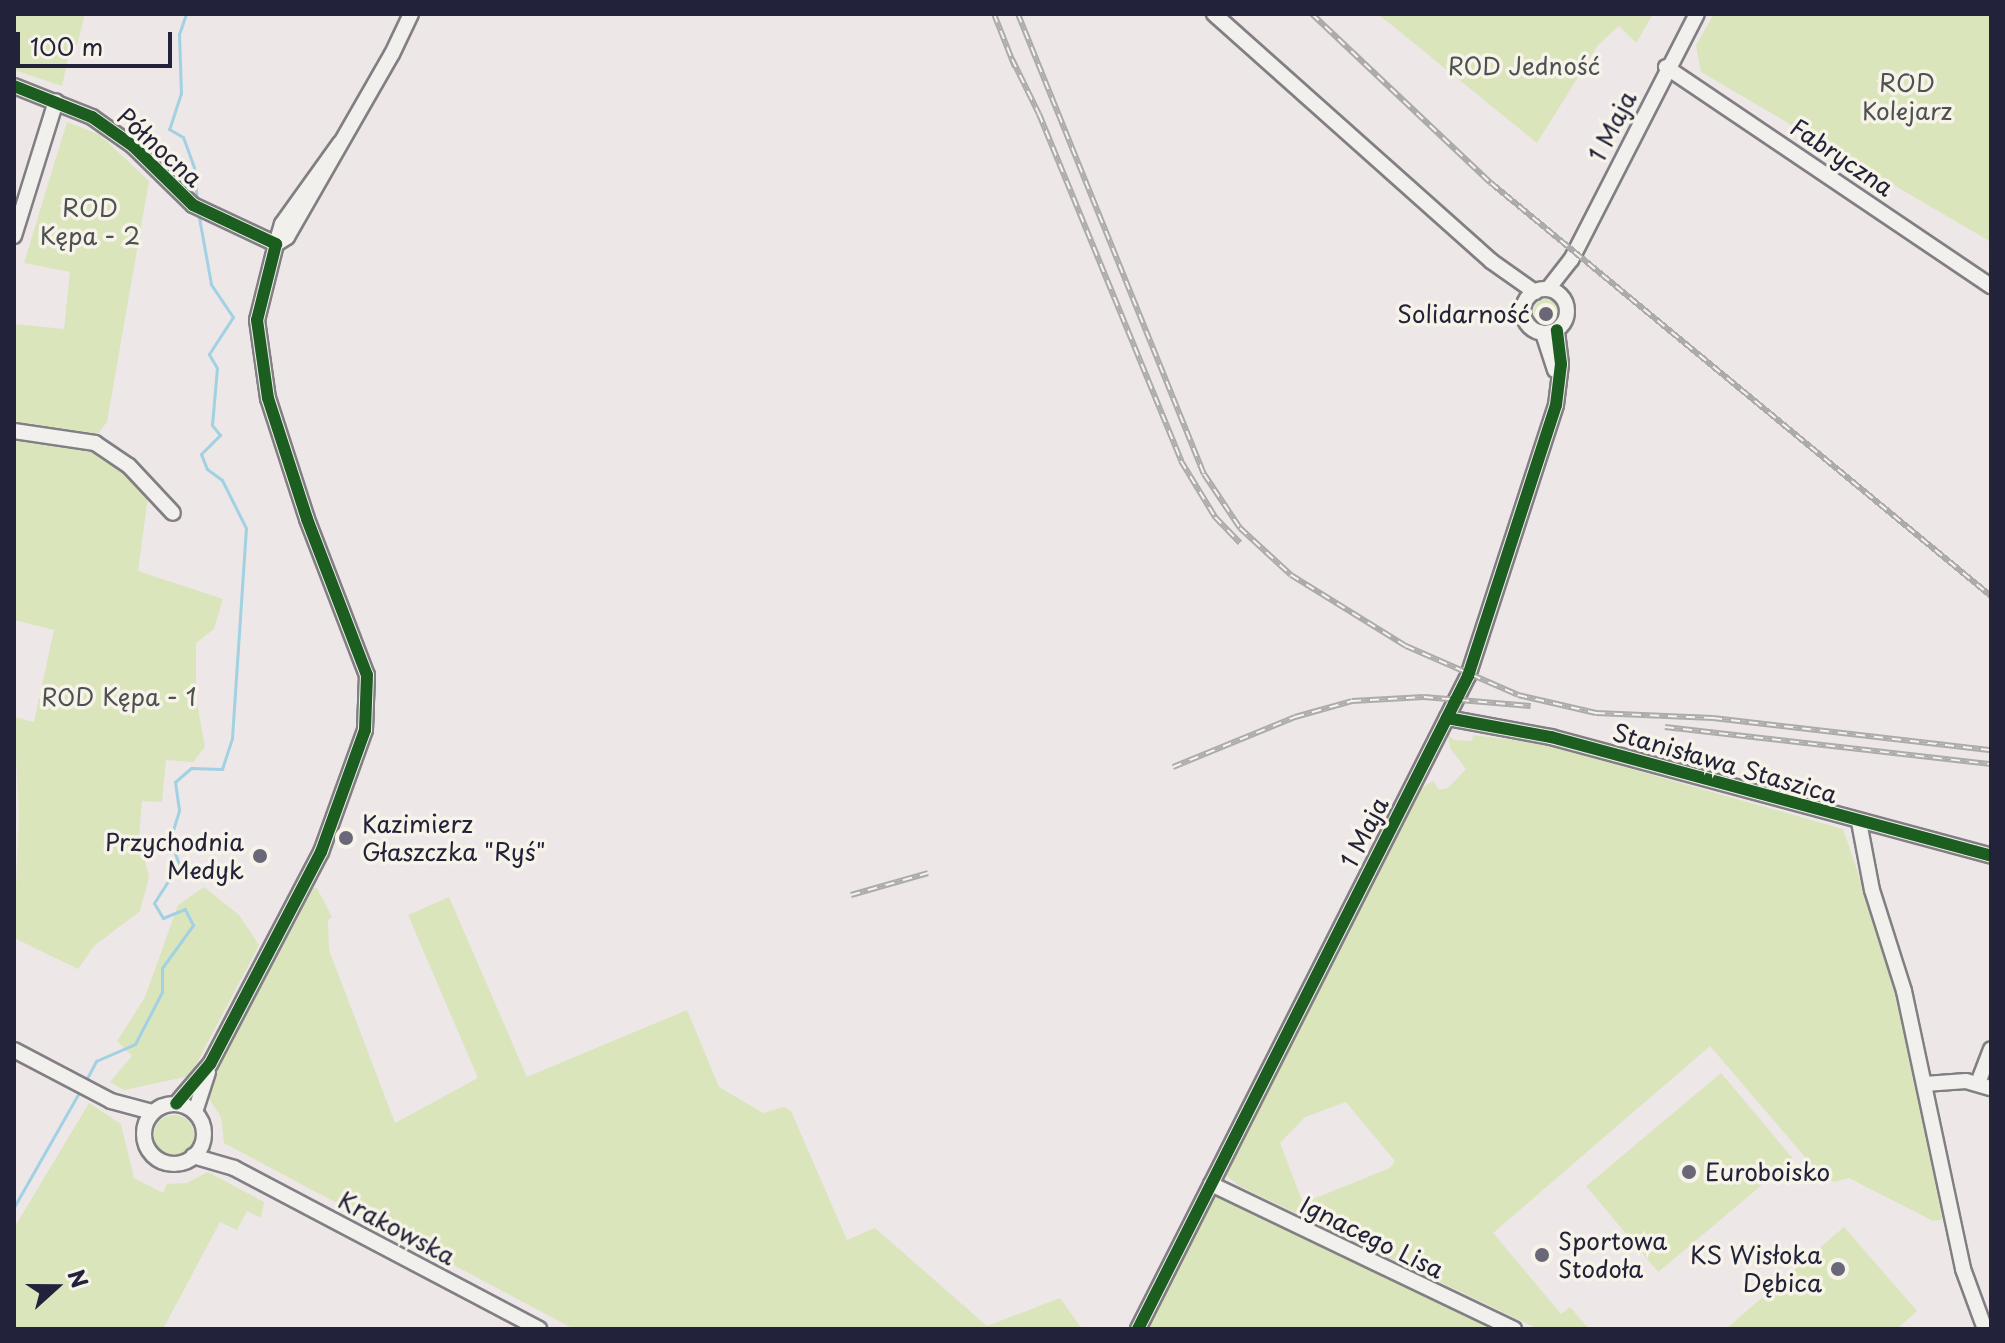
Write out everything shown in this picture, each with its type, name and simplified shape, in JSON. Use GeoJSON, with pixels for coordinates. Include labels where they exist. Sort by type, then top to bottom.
{"type":"FeatureCollection","features":[{"type":"Feature","properties":{"kind":"street"},"geometry":{"type":"LineString","coordinates":[[152,1112],[144,1130],[147,1148],[161,1161],[180,1163],[193,1156],[204,1137],[195,1112],[210,1064],[321,852],[369,710],[360,647],[307,519],[263,374],[257,320],[282,224],[340,143],[411,14]]}},
{"type":"Feature","properties":{"kind":"street"},"geometry":{"type":"LineString","coordinates":[[1214,14],[1491,261],[1536,295],[1561,297]]}},
{"type":"Feature","properties":{"kind":"street","name":"1 Maja"},"geometry":{"type":"LineString","coordinates":[[1138,1329],[1447,718],[1479,644],[1556,405],[1558,378],[1550,332],[1566,317],[1561,297],[1571,260],[1666,67],[1697,14]]}},
{"type":"Feature","properties":{"kind":"street","name":"Fabryczna"},"geometry":{"type":"LineString","coordinates":[[1666,67],[1991,286]]}},
{"type":"Feature","properties":{"kind":"street","name":"Północna"},"geometry":{"type":"LineString","coordinates":[[14,86],[56,101],[113,131],[198,209],[276,244]]}},
{"type":"Feature","properties":{"kind":"street"},"geometry":{"type":"LineString","coordinates":[[14,236],[56,101]]}},
{"type":"Feature","properties":{"kind":"street","name":"1 Maja"},"geometry":{"type":"LineString","coordinates":[[1536,295],[1571,260]]}},
{"type":"Feature","properties":{"kind":"street"},"geometry":{"type":"LineString","coordinates":[[1536,295],[1526,323],[1550,332]]}},
{"type":"Feature","properties":{"kind":"street"},"geometry":{"type":"LineString","coordinates":[[14,431],[95,443],[129,466],[173,513]]}},
{"type":"Feature","properties":{"kind":"street","name":"Stanisława Staszica"},"geometry":{"type":"LineString","coordinates":[[1447,718],[1551,737],[1991,856]]}},
{"type":"Feature","properties":{"kind":"street"},"geometry":{"type":"LineString","coordinates":[[1859,822],[1858,838],[1904,991],[1963,1269],[1985,1329]]}},
{"type":"Feature","properties":{"kind":"street"},"geometry":{"type":"LineString","coordinates":[[1925,1084],[1985,1086],[1991,1049]]}},
{"type":"Feature","properties":{"kind":"street"},"geometry":{"type":"LineString","coordinates":[[20,1053],[111,1101],[144,1130]]}},
{"type":"Feature","properties":{"kind":"street"},"geometry":{"type":"LineString","coordinates":[[111,1101],[152,1112],[176,1104],[210,1064]]}},
{"type":"Feature","properties":{"kind":"street"},"geometry":{"type":"LineString","coordinates":[[176,1104],[195,1112]]}},
{"type":"Feature","properties":{"kind":"street","name":"Krakowska"},"geometry":{"type":"LineString","coordinates":[[204,1137],[234,1168]]}},
{"type":"Feature","properties":{"kind":"street","name":"Krakowska"},"geometry":{"type":"LineString","coordinates":[[193,1156],[234,1168],[539,1329]]}},
{"type":"Feature","properties":{"kind":"street","name":"Ignacego Lisa"},"geometry":{"type":"LineString","coordinates":[[1211,1184],[1514,1329]]}},
{"type":"Feature","properties":{"kind":"green space"},"geometry":{"type":"Polygon","coordinates":[[[14,14],[85,14],[77,45],[71,44],[62,86],[14,70],[14,14]]]}},
{"type":"Feature","properties":{"kind":"green space","name":"ROD Jedność"},"geometry":{"type":"Polygon","coordinates":[[[1378,14],[1653,14],[1636,43],[1619,26],[1598,45],[1537,143],[1378,14]]]}},
{"type":"Feature","properties":{"kind":"green space","name":"ROD Kolejarz"},"geometry":{"type":"Polygon","coordinates":[[[1714,14],[1991,14],[1991,242],[1701,72],[1696,45],[1714,14]]]}},
{"type":"Feature","properties":{"kind":"green space","name":"ROD Kępa - 2"},"geometry":{"type":"Polygon","coordinates":[[[67,122],[100,135],[149,181],[107,422],[97,435],[14,426],[14,324],[64,329],[70,272],[24,263],[67,122]]]}},
{"type":"Feature","properties":{"kind":"green space"},"geometry":{"type":"Polygon","coordinates":[[[1546,299],[1555,302],[1558,311],[1555,320],[1546,323],[1537,320],[1534,311],[1537,302],[1546,299]]]}},
{"type":"Feature","properties":{"kind":"green space","name":"ROD Kępa - 1"},"geometry":{"type":"Polygon","coordinates":[[[14,435],[91,444],[149,489],[138,571],[223,599],[214,629],[196,643],[196,697],[205,747],[193,762],[166,760],[162,802],[142,801],[139,837],[149,877],[140,911],[94,946],[78,969],[14,938],[19,814],[14,717],[34,722],[54,630],[14,620],[14,435]]]}},
{"type":"Feature","properties":{"kind":"green space"},"geometry":{"type":"Polygon","coordinates":[[[1448,735],[1454,740],[1472,741],[1473,735],[1543,744],[1843,829],[1899,992],[1946,1219],[1933,1221],[1849,1178],[1834,1182],[1817,1171],[1710,1046],[1493,1233],[1561,1314],[1570,1307],[1589,1329],[1538,1329],[1239,1186],[1224,1173],[1417,791],[1433,781],[1439,790],[1448,788],[1466,769],[1450,748],[1448,735]],[[1346,1102],[1305,1117],[1280,1143],[1303,1203],[1390,1168],[1395,1161],[1346,1102]]]}},
{"type":"Feature","properties":{"kind":"green space"},"geometry":{"type":"Polygon","coordinates":[[[204,887],[239,915],[259,945],[190,1076],[124,1090],[110,1082],[132,1056],[117,1041],[145,997],[178,905],[204,887]]]}},
{"type":"Feature","properties":{"kind":"green space"},"geometry":{"type":"Polygon","coordinates":[[[308,888],[317,888],[332,917],[328,920],[329,950],[395,1123],[478,1078],[408,915],[449,897],[527,1077],[687,1010],[719,1087],[763,1113],[784,1107],[791,1111],[847,1240],[875,1228],[987,1326],[1060,1298],[1082,1329],[574,1329],[224,1143],[221,1117],[205,1092],[308,888]]]}},
{"type":"Feature","properties":{"kind":"green space","name":"Euroboisko"},"geometry":{"type":"Polygon","coordinates":[[[1721,1073],[1793,1159],[1658,1272],[1586,1186],[1721,1073]]]}},
{"type":"Feature","properties":{"kind":"green space"},"geometry":{"type":"Polygon","coordinates":[[[89,1103],[121,1124],[134,1178],[163,1193],[167,1184],[187,1183],[208,1172],[264,1202],[261,1218],[247,1211],[237,1230],[220,1222],[163,1329],[14,1329],[14,1228],[89,1103]]]}},
{"type":"Feature","properties":{"kind":"green space"},"geometry":{"type":"Polygon","coordinates":[[[174,1115],[188,1121],[194,1135],[188,1149],[174,1155],[160,1149],[154,1135],[160,1121],[174,1115]]]}},
{"type":"Feature","properties":{"kind":"green space"},"geometry":{"type":"Polygon","coordinates":[[[1216,1192],[1507,1329],[1145,1329],[1216,1192]]]}},
{"type":"Feature","properties":{"kind":"green space","name":"KS Wisłoka Dębica"},"geometry":{"type":"Polygon","coordinates":[[[1844,1227],[1917,1311],[1897,1329],[1726,1329],[1844,1227]]]}},
{"type":"Feature","properties":{"kind":"waterway"},"geometry":{"type":"LineString","coordinates":[[186,14],[179,34],[181,93],[169,129],[183,137],[194,168],[197,201]]}},
{"type":"Feature","properties":{"kind":"waterway"},"geometry":{"type":"LineString","coordinates":[[85,1082],[96,1061],[135,1044],[162,992],[162,968],[193,925],[185,909],[163,918],[154,903],[179,864],[170,840],[179,810],[175,782],[191,768],[222,769],[232,738],[246,528],[222,480],[207,469],[201,454],[220,435],[212,425],[217,368],[209,354],[233,317],[211,284],[198,212]]}},
{"type":"Feature","properties":{"kind":"waterway"},"geometry":{"type":"LineString","coordinates":[[14,1207],[81,1089]]}},
{"type":"Feature","properties":{"kind":"railway"},"geometry":{"type":"LineString","coordinates":[[994,14],[1015,67]]}},
{"type":"Feature","properties":{"kind":"railway"},"geometry":{"type":"LineString","coordinates":[[1018,14],[1204,474],[1240,528],[1291,575],[1406,646],[1518,695],[1596,713],[1713,718],[1991,750]]}},
{"type":"Feature","properties":{"kind":"railway"},"geometry":{"type":"LineString","coordinates":[[1312,14],[1491,183],[1991,596]]}},
{"type":"Feature","properties":{"kind":"railway"},"geometry":{"type":"LineString","coordinates":[[1012,59],[1039,114],[1181,461],[1215,517],[1240,543]]}},
{"type":"Feature","properties":{"kind":"railway"},"geometry":{"type":"LineString","coordinates":[[1173,767],[1295,717],[1352,701],[1424,697],[1531,706]]}},
{"type":"Feature","properties":{"kind":"railway"},"geometry":{"type":"LineString","coordinates":[[1665,727],[1991,764]]}},
{"type":"Feature","properties":{"kind":"railway"},"geometry":{"type":"LineString","coordinates":[[851,895],[928,873]]}},
{"type":"Feature","properties":{"kind":"cycle path"},"geometry":{"type":"LineString","coordinates":[[14,86],[92,117],[133,146],[193,205],[276,244],[257,320],[268,398],[307,519],[367,675],[365,730],[321,852],[210,1064],[176,1104]]}},
{"type":"Feature","properties":{"kind":"cycle path"},"geometry":{"type":"LineString","coordinates":[[1138,1329],[1468,676],[1556,405],[1561,364],[1557,330]]}},
{"type":"Feature","properties":{"kind":"cycle path"},"geometry":{"type":"LineString","coordinates":[[1447,718],[1551,737],[1991,856]]}},
{"type":"Feature","properties":{"kind":"place","name":"Solidarność"},"geometry":{"type":"Point","coordinates":[1546,314]}},
{"type":"Feature","properties":{"kind":"place","name":"Kazimierz Głaszczka \"Ryś\""},"geometry":{"type":"Point","coordinates":[346,838]}},
{"type":"Feature","properties":{"kind":"place","name":"Przychodnia Medyk"},"geometry":{"type":"Point","coordinates":[260,856]}},
{"type":"Feature","properties":{"kind":"place","name":"Euroboisko"},"geometry":{"type":"Point","coordinates":[1689,1172]}},
{"type":"Feature","properties":{"kind":"place","name":"Sportowa Stodoła"},"geometry":{"type":"Point","coordinates":[1542,1255]}},
{"type":"Feature","properties":{"kind":"place","name":"KS Wisłoka Dębica"},"geometry":{"type":"Point","coordinates":[1838,1269]}}]}
